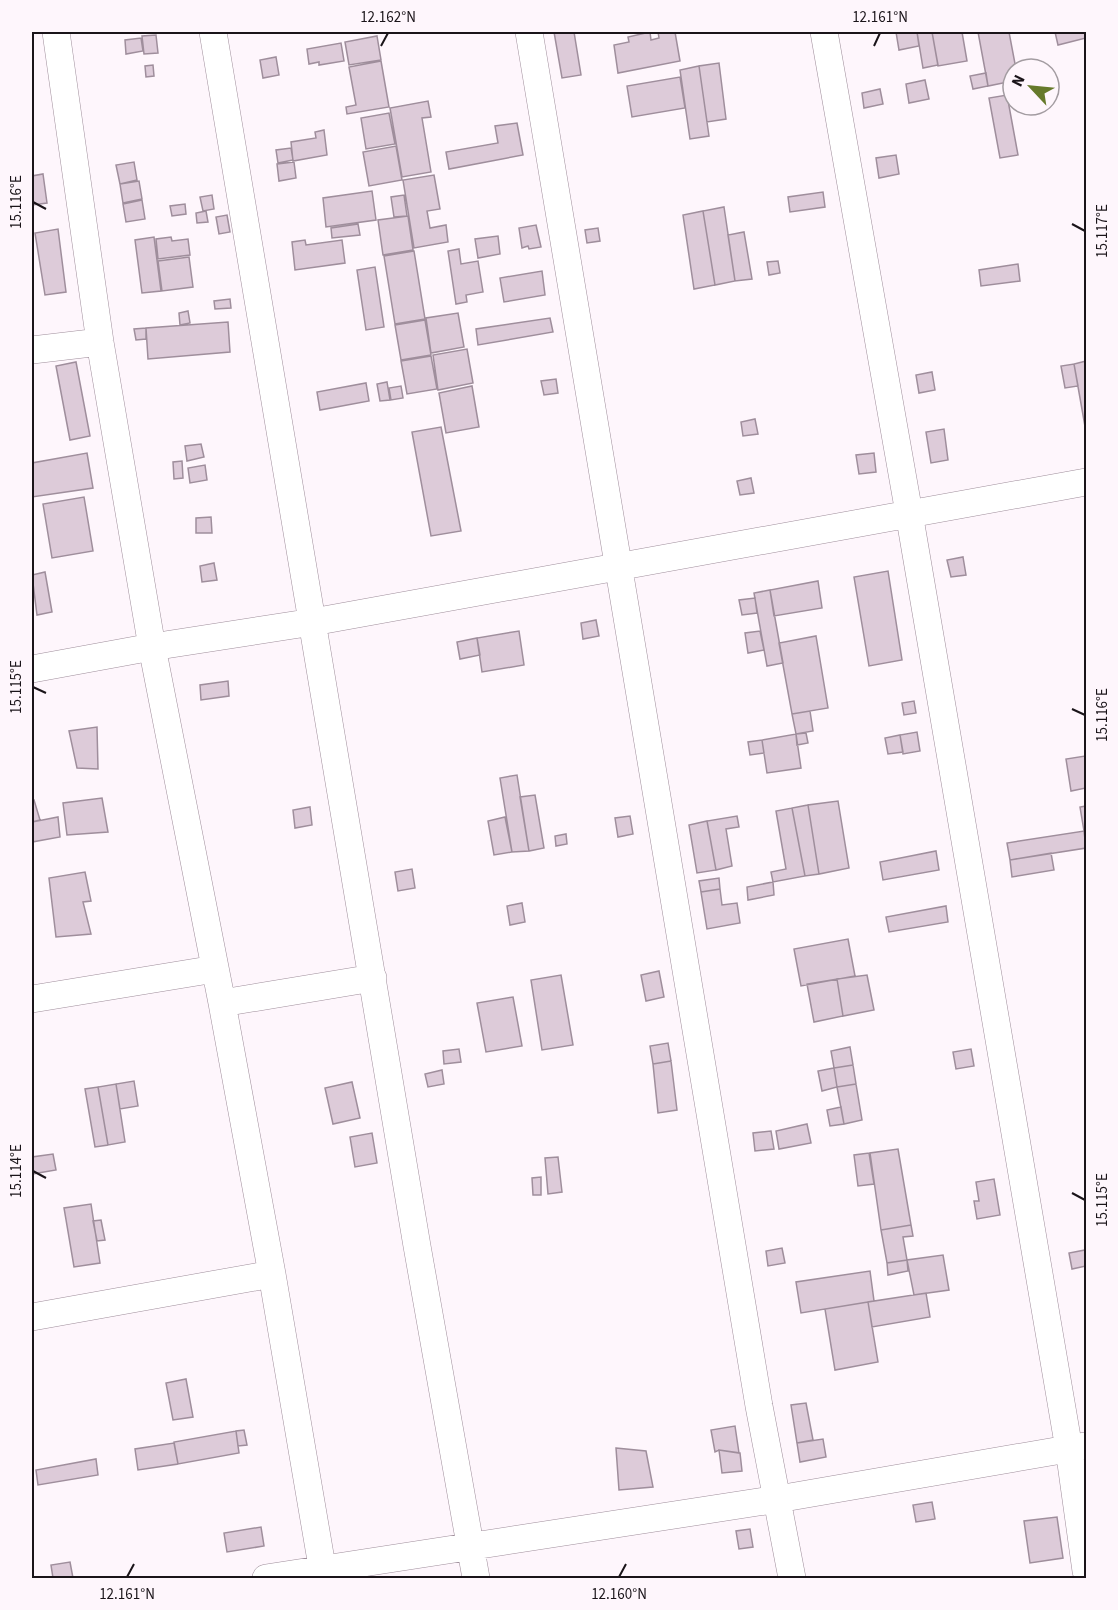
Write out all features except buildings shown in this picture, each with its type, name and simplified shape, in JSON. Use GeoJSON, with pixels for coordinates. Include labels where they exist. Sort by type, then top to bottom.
{"type":"FeatureCollection","features":[{"type":"Feature","properties":{"kind":"street"},"geometry":{"type":"LineString","coordinates":[[56,32],[100,342],[152,647],[222,1003],[324,1574]]}},
{"type":"Feature","properties":{"kind":"street"},"geometry":{"type":"LineString","coordinates":[[213,32],[419,1257],[476,1578]]}},
{"type":"Feature","properties":{"kind":"street"},"geometry":{"type":"LineString","coordinates":[[529,32],[759,1406],[792,1578]]}},
{"type":"Feature","properties":{"kind":"street"},"geometry":{"type":"LineString","coordinates":[[824,32],[1078,1447],[1086,1571]]}},
{"type":"Feature","properties":{"kind":"street"},"geometry":{"type":"LineString","coordinates":[[32,350],[100,342]]}},
{"type":"Feature","properties":{"kind":"street"},"geometry":{"type":"LineString","coordinates":[[32,669],[152,647],[313,622],[1086,482]]}},
{"type":"Feature","properties":{"kind":"street"},"geometry":{"type":"LineString","coordinates":[[32,999],[215,969]]}},
{"type":"Feature","properties":{"kind":"street"},"geometry":{"type":"LineString","coordinates":[[222,1003],[373,978]]}},
{"type":"Feature","properties":{"kind":"street"},"geometry":{"type":"LineString","coordinates":[[32,1317],[272,1274]]}},
{"type":"Feature","properties":{"kind":"street"},"geometry":{"type":"LineString","coordinates":[[266,1578],[324,1574],[470,1547],[1078,1447]]}}]}
